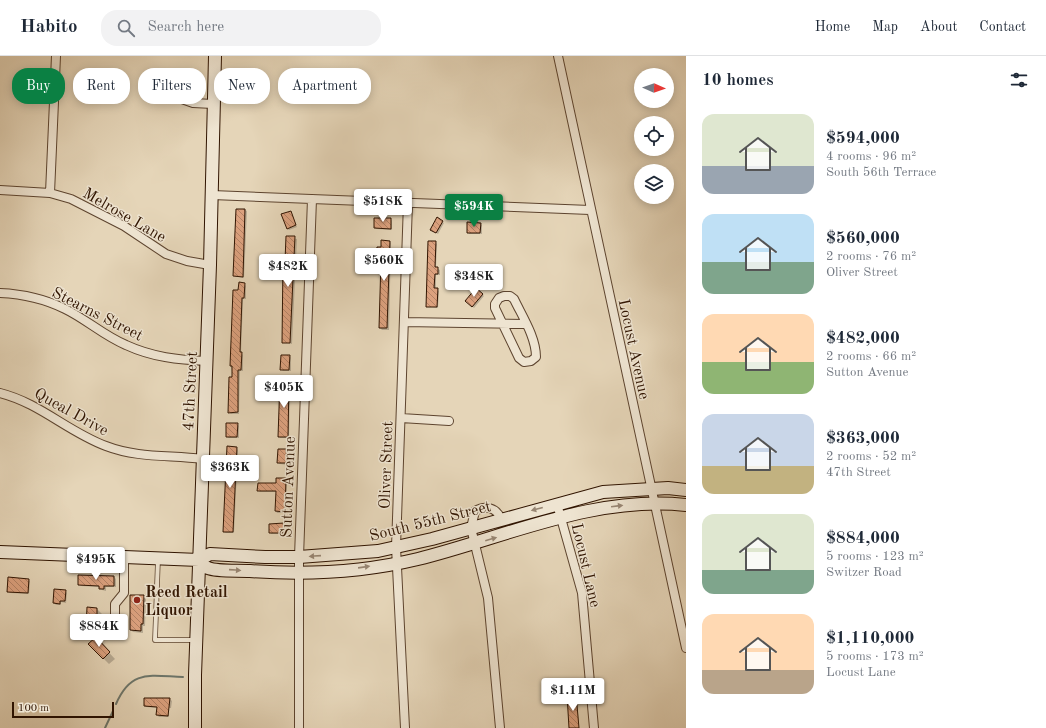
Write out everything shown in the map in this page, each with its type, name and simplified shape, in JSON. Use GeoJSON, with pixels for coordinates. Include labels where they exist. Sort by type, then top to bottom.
{"type":"FeatureCollection","features":[{"type":"Feature","properties":{"kind":"street"},"geometry":{"type":"LineString","coordinates":[[50,193],[56,56]]}},
{"type":"Feature","properties":{"kind":"street","name":"47th Street"},"geometry":{"type":"LineString","coordinates":[[215,56],[215,68]]}},
{"type":"Feature","properties":{"kind":"street","name":"Locust Avenue"},"geometry":{"type":"LineString","coordinates":[[558,56],[653,504],[686,648]]}},
{"type":"Feature","properties":{"kind":"street"},"geometry":{"type":"LineString","coordinates":[[206,104],[214,104]]}},
{"type":"Feature","properties":{"kind":"street","name":"47th Street"},"geometry":{"type":"LineString","coordinates":[[195,728],[196,640],[207,361],[214,104]]}},
{"type":"Feature","properties":{"kind":"street","name":"Melrose Lane"},"geometry":{"type":"LineString","coordinates":[[0,190],[50,193],[71,199],[96,210],[124,226],[166,254],[187,261],[210,265]]}},
{"type":"Feature","properties":{"kind":"street"},"geometry":{"type":"LineString","coordinates":[[212,195],[590,210]]}},
{"type":"Feature","properties":{"kind":"street","name":"Sutton Avenue"},"geometry":{"type":"LineString","coordinates":[[299,728],[299,557],[312,199]]}},
{"type":"Feature","properties":{"kind":"street","name":"Oliver Street"},"geometry":{"type":"LineString","coordinates":[[405,728],[396,547],[408,203]]}},
{"type":"Feature","properties":{"kind":"street","name":"Stearns Street"},"geometry":{"type":"LineString","coordinates":[[0,293],[32,296],[66,309],[126,346],[150,354],[176,360],[207,361]]}},
{"type":"Feature","properties":{"kind":"street"},"geometry":{"type":"LineString","coordinates":[[510,296],[514,299],[526,324],[536,350],[536,357],[531,361],[524,362],[517,354],[503,324],[495,304],[499,298],[510,296]]}},
{"type":"Feature","properties":{"kind":"street"},"geometry":{"type":"LineString","coordinates":[[404,322],[526,324]]}},
{"type":"Feature","properties":{"kind":"street","name":"Queal Drive"},"geometry":{"type":"LineString","coordinates":[[0,393],[26,401],[87,438],[106,446],[134,454],[202,458]]}},
{"type":"Feature","properties":{"kind":"street"},"geometry":{"type":"LineString","coordinates":[[401,418],[449,421]]}},
{"type":"Feature","properties":{"kind":"street","name":"South 55th Street"},"geometry":{"type":"LineString","coordinates":[[686,490],[668,488],[603,492],[396,547],[349,554],[299,557],[210,554],[199,560],[207,568],[299,573],[349,570],[397,563],[475,543],[580,513],[612,506],[653,504],[686,505]]}},
{"type":"Feature","properties":{"kind":"street","name":"Locust Lane"},"geometry":{"type":"LineString","coordinates":[[557,504],[562,518],[583,601],[594,728]]}},
{"type":"Feature","properties":{"kind":"street"},"geometry":{"type":"LineString","coordinates":[[500,728],[488,598],[471,528],[474,511],[482,507],[489,507],[496,512],[501,519]]}},
{"type":"Feature","properties":{"kind":"street"},"geometry":{"type":"LineString","coordinates":[[0,552],[199,560]]}},
{"type":"Feature","properties":{"kind":"street"},"geometry":{"type":"LineString","coordinates":[[115,633],[115,604],[124,593],[124,557]]}},
{"type":"Feature","properties":{"kind":"lane"},"geometry":{"type":"LineString","coordinates":[[158,558],[155,640],[196,640]]}},
{"type":"Feature","properties":{"kind":"building"},"geometry":{"type":"Polygon","coordinates":[[[236,209],[245,209],[243,277],[233,276],[236,209]]]}},
{"type":"Feature","properties":{"kind":"building"},"geometry":{"type":"Polygon","coordinates":[[[291,211],[296,225],[287,229],[281,214],[291,211]]]}},
{"type":"Feature","properties":{"kind":"building"},"geometry":{"type":"Polygon","coordinates":[[[437,217],[443,221],[436,233],[430,230],[437,217]]]}},
{"type":"Feature","properties":{"kind":"building"},"geometry":{"type":"Polygon","coordinates":[[[374,218],[391,218],[391,229],[374,228],[374,218]]]}},
{"type":"Feature","properties":{"kind":"building"},"geometry":{"type":"Polygon","coordinates":[[[467,222],[481,223],[480,233],[467,233],[467,222]]]}},
{"type":"Feature","properties":{"kind":"building"},"geometry":{"type":"Polygon","coordinates":[[[286,236],[295,236],[290,343],[282,343],[283,261],[285,261],[286,236]]]}},
{"type":"Feature","properties":{"kind":"building"},"geometry":{"type":"Polygon","coordinates":[[[381,240],[390,241],[387,328],[379,328],[381,260],[380,254],[376,253],[377,247],[381,247],[381,240]]]}},
{"type":"Feature","properties":{"kind":"building"},"geometry":{"type":"Polygon","coordinates":[[[428,241],[436,241],[435,267],[438,267],[438,274],[435,274],[434,288],[438,288],[437,307],[426,307],[428,241]]]}},
{"type":"Feature","properties":{"kind":"building"},"geometry":{"type":"Polygon","coordinates":[[[239,282],[245,283],[244,298],[242,298],[240,352],[242,352],[241,370],[238,370],[238,412],[228,413],[229,377],[232,377],[232,366],[230,366],[233,290],[238,290],[239,282]]]}},
{"type":"Feature","properties":{"kind":"building"},"geometry":{"type":"Polygon","coordinates":[[[476,288],[483,294],[472,307],[465,301],[476,288]]]}},
{"type":"Feature","properties":{"kind":"building"},"geometry":{"type":"Polygon","coordinates":[[[281,355],[290,355],[289,370],[280,370],[281,355]]]}},
{"type":"Feature","properties":{"kind":"building"},"geometry":{"type":"Polygon","coordinates":[[[280,380],[289,380],[288,437],[278,437],[280,380]]]}},
{"type":"Feature","properties":{"kind":"building"},"geometry":{"type":"Polygon","coordinates":[[[226,423],[238,423],[237,437],[226,437],[226,423]]]}},
{"type":"Feature","properties":{"kind":"building"},"geometry":{"type":"Polygon","coordinates":[[[227,446],[237,447],[233,532],[223,532],[227,446]]]}},
{"type":"Feature","properties":{"kind":"building"},"geometry":{"type":"Polygon","coordinates":[[[278,449],[286,449],[287,463],[277,463],[278,449]]]}},
{"type":"Feature","properties":{"kind":"building"},"geometry":{"type":"Polygon","coordinates":[[[276,478],[286,478],[285,512],[275,511],[276,491],[257,491],[258,483],[276,483],[276,478]]]}},
{"type":"Feature","properties":{"kind":"building"},"geometry":{"type":"Polygon","coordinates":[[[284,523],[283,533],[269,533],[269,524],[284,523]]]}},
{"type":"Feature","properties":{"kind":"building"},"geometry":{"type":"Polygon","coordinates":[[[78,575],[114,576],[114,586],[104,586],[104,589],[99,589],[99,586],[78,585],[78,575]]]}},
{"type":"Feature","properties":{"kind":"building"},"geometry":{"type":"Polygon","coordinates":[[[8,577],[29,579],[28,593],[7,592],[8,577]]]}},
{"type":"Feature","properties":{"kind":"building"},"geometry":{"type":"Polygon","coordinates":[[[54,589],[66,590],[65,601],[60,601],[60,604],[53,603],[54,589]]]}},
{"type":"Feature","properties":{"kind":"building"},"geometry":{"type":"Polygon","coordinates":[[[130,595],[144,595],[143,624],[141,624],[141,631],[130,630],[130,595]]]}},
{"type":"Feature","properties":{"kind":"building"},"geometry":{"type":"Polygon","coordinates":[[[87,607],[97,608],[97,629],[86,629],[87,607]]]}},
{"type":"Feature","properties":{"kind":"building"},"geometry":{"type":"Polygon","coordinates":[[[96,637],[110,652],[103,659],[88,644],[96,637]]]}},
{"type":"Feature","properties":{"kind":"building"},"geometry":{"type":"Polygon","coordinates":[[[576,694],[579,728],[569,728],[567,695],[576,694]]]}},
{"type":"Feature","properties":{"kind":"building"},"geometry":{"type":"Polygon","coordinates":[[[144,698],[170,698],[168,716],[156,715],[157,707],[144,706],[144,698]]]}},
{"type":"Feature","properties":{"kind":"waterway"},"geometry":{"type":"LineString","coordinates":[[116,704],[128,685],[135,680],[151,676],[183,677]]}},
{"type":"Feature","properties":{"kind":"waterway"},"geometry":{"type":"LineString","coordinates":[[105,728],[113,711]]}},
{"type":"Feature","properties":{"kind":"place","name":"Reed Retail Liquor"},"geometry":{"type":"Point","coordinates":[137,600]}}]}
